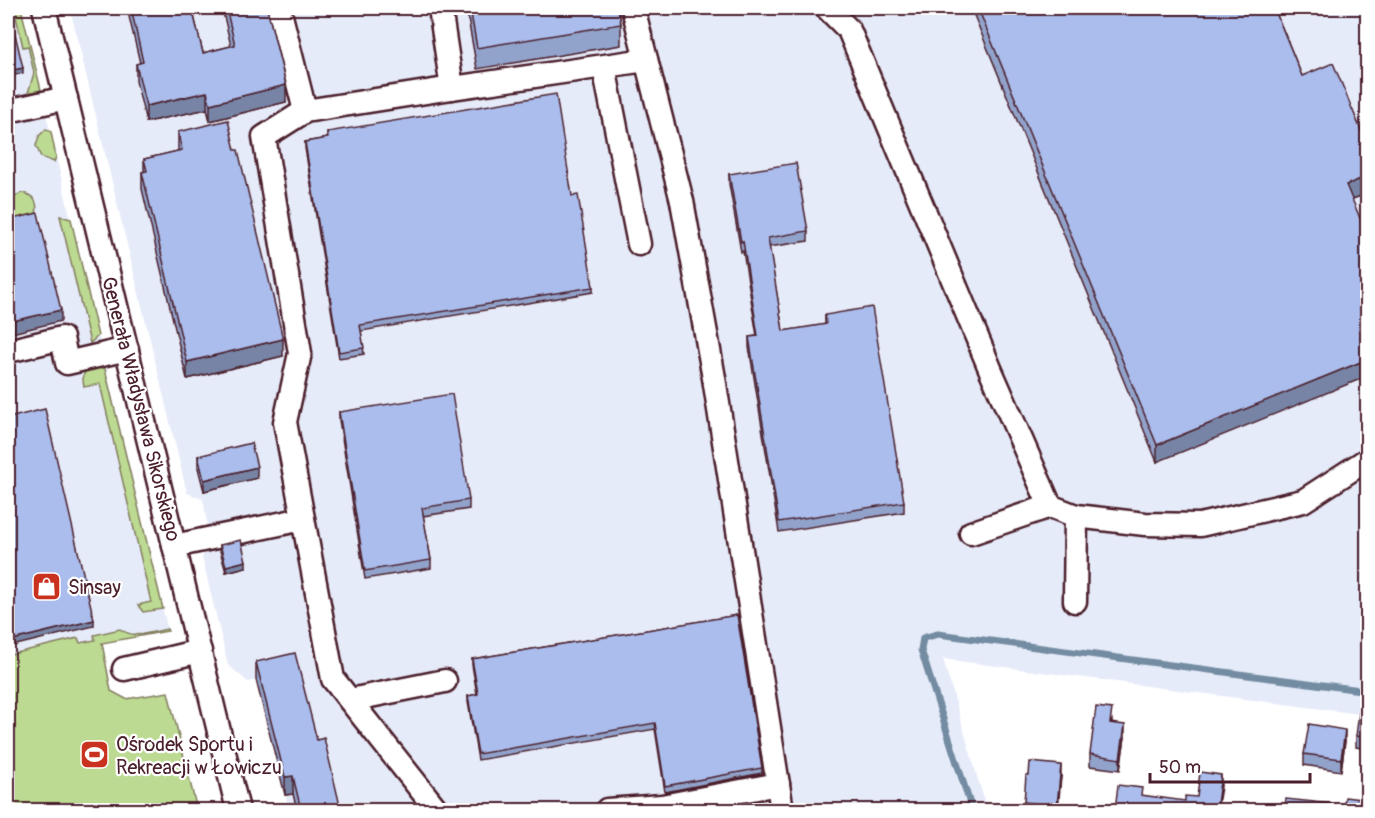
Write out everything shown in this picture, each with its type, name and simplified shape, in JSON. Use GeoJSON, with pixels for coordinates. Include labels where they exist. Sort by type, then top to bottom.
{"type":"FeatureCollection","features":[{"type":"Feature","properties":{"kind":"street","name":"Generała Władysława Sikorskiego"},"geometry":{"type":"LineString","coordinates":[[44,8],[238,810]]}},
{"type":"Feature","properties":{"kind":"street"},"geometry":{"type":"LineString","coordinates":[[279,8],[305,111]]}},
{"type":"Feature","properties":{"kind":"street"},"geometry":{"type":"LineString","coordinates":[[441,8],[452,88]]}},
{"type":"Feature","properties":{"kind":"street"},"geometry":{"type":"LineString","coordinates":[[633,8],[682,201],[716,390],[782,810]]}},
{"type":"Feature","properties":{"kind":"street"},"geometry":{"type":"LineString","coordinates":[[826,8],[849,30],[1050,506]]}},
{"type":"Feature","properties":{"kind":"street"},"geometry":{"type":"LineString","coordinates":[[437,810],[333,679],[285,422],[300,353],[264,137],[305,111],[646,60]]}},
{"type":"Feature","properties":{"kind":"street"},"geometry":{"type":"LineString","coordinates":[[604,67],[639,244]]}},
{"type":"Feature","properties":{"kind":"street"},"geometry":{"type":"LineString","coordinates":[[8,111],[66,98]]}},
{"type":"Feature","properties":{"kind":"street"},"geometry":{"type":"LineString","coordinates":[[8,351],[62,338],[67,363],[127,349]]}},
{"type":"Feature","properties":{"kind":"street"},"geometry":{"type":"LineString","coordinates":[[970,533],[1050,506],[1077,516],[1145,524],[1200,525],[1303,501],[1368,459]]}},
{"type":"Feature","properties":{"kind":"street"},"geometry":{"type":"LineString","coordinates":[[1075,601],[1077,516]]}},
{"type":"Feature","properties":{"kind":"street"},"geometry":{"type":"LineString","coordinates":[[174,546],[303,519]]}},
{"type":"Feature","properties":{"kind":"street"},"geometry":{"type":"LineString","coordinates":[[124,669],[200,651]]}},
{"type":"Feature","properties":{"kind":"street"},"geometry":{"type":"LineString","coordinates":[[350,700],[445,681]]}},
{"type":"Feature","properties":{"kind":"street"},"geometry":{"type":"LineString","coordinates":[[607,810],[662,806],[778,783]]}},
{"type":"Feature","properties":{"kind":"shaded area"},"geometry":{"type":"Polygon","coordinates":[[[8,8],[21,8],[168,631],[8,660],[8,8]]]}},
{"type":"Feature","properties":{"kind":"shaded area"},"geometry":{"type":"Polygon","coordinates":[[[70,8],[1367,8],[1367,715],[943,659],[987,810],[289,810],[257,680],[248,682],[228,665],[202,557],[209,547],[203,499],[187,493],[70,8]]]}},
{"type":"Feature","properties":{"kind":"green space"},"geometry":{"type":"Polygon","coordinates":[[[14,8],[21,8],[41,90],[28,93],[34,73],[28,46],[23,47],[14,8]]]}},
{"type":"Feature","properties":{"kind":"green space"},"geometry":{"type":"Polygon","coordinates":[[[46,129],[51,132],[56,157],[54,162],[41,157],[36,146],[39,136],[46,129]]]}},
{"type":"Feature","properties":{"kind":"green space"},"geometry":{"type":"Polygon","coordinates":[[[21,193],[34,199],[37,206],[36,214],[16,220],[10,211],[10,205],[12,199],[21,193]]]}},
{"type":"Feature","properties":{"kind":"green space"},"geometry":{"type":"Polygon","coordinates":[[[60,216],[71,219],[98,336],[90,343],[60,216]]]}},
{"type":"Feature","properties":{"kind":"green space"},"geometry":{"type":"Polygon","coordinates":[[[104,365],[163,609],[143,612],[138,605],[151,602],[100,384],[84,387],[83,376],[86,370],[104,365]]]}},
{"type":"Feature","properties":{"kind":"green space","name":"Ośrodek Sportu i Rekreacji w Łowiczu"},"geometry":{"type":"Polygon","coordinates":[[[120,629],[137,635],[167,629],[168,631],[102,643],[111,691],[126,699],[168,692],[197,810],[8,810],[8,655],[78,638],[80,643],[95,640],[94,635],[120,629]]]}},
{"type":"Feature","properties":{"kind":"building"},"geometry":{"type":"Polygon","coordinates":[[[8,8],[23,68],[8,71],[8,8]]]}},
{"type":"Feature","properties":{"kind":"building"},"geometry":{"type":"Polygon","coordinates":[[[131,8],[192,8],[203,53],[235,45],[226,8],[267,8],[286,85],[210,104],[207,92],[146,106],[136,64],[143,62],[131,8]]]}},
{"type":"Feature","properties":{"kind":"building"},"geometry":{"type":"Polygon","coordinates":[[[470,8],[618,8],[621,24],[477,48],[470,8]]]}},
{"type":"Feature","properties":{"kind":"building"},"geometry":{"type":"Polygon","coordinates":[[[978,8],[1274,8],[1302,76],[1333,63],[1368,147],[1368,176],[1346,185],[1368,237],[1368,359],[1157,445],[978,8]]]}},
{"type":"Feature","properties":{"kind":"building"},"geometry":{"type":"Polygon","coordinates":[[[556,94],[572,196],[578,195],[593,287],[360,325],[364,348],[339,352],[305,142],[328,138],[327,132],[556,94]]]}},
{"type":"Feature","properties":{"kind":"building"},"geometry":{"type":"Polygon","coordinates":[[[228,120],[235,150],[238,150],[283,339],[187,362],[142,172],[147,171],[144,159],[182,150],[178,132],[228,120]]]}},
{"type":"Feature","properties":{"kind":"building"},"geometry":{"type":"Polygon","coordinates":[[[796,163],[808,231],[768,238],[783,331],[826,324],[825,315],[872,307],[904,502],[779,522],[749,337],[758,336],[743,241],[741,242],[729,174],[796,163]]]}},
{"type":"Feature","properties":{"kind":"building"},"geometry":{"type":"Polygon","coordinates":[[[38,213],[61,310],[8,322],[8,220],[38,213]]]}},
{"type":"Feature","properties":{"kind":"building"},"geometry":{"type":"Polygon","coordinates":[[[452,394],[469,500],[422,508],[431,560],[365,571],[339,412],[452,394]]]}},
{"type":"Feature","properties":{"kind":"building"},"geometry":{"type":"Polygon","coordinates":[[[45,409],[94,620],[8,641],[8,418],[45,409]]]}},
{"type":"Feature","properties":{"kind":"building"},"geometry":{"type":"Polygon","coordinates":[[[251,443],[257,467],[204,480],[198,456],[251,443]]]}},
{"type":"Feature","properties":{"kind":"building"},"geometry":{"type":"Polygon","coordinates":[[[241,540],[246,561],[226,566],[220,545],[241,540]]]}},
{"type":"Feature","properties":{"kind":"building"},"geometry":{"type":"Polygon","coordinates":[[[737,615],[762,768],[665,786],[655,723],[478,754],[468,696],[478,694],[472,659],[737,615]]]}},
{"type":"Feature","properties":{"kind":"building"},"geometry":{"type":"Polygon","coordinates":[[[295,653],[317,740],[324,738],[341,810],[301,810],[293,776],[285,777],[256,662],[295,653]]]}},
{"type":"Feature","properties":{"kind":"building"},"geometry":{"type":"Polygon","coordinates":[[[1096,707],[1112,709],[1110,723],[1125,725],[1120,759],[1090,754],[1096,707]]]}},
{"type":"Feature","properties":{"kind":"building"},"geometry":{"type":"Polygon","coordinates":[[[1359,713],[1368,714],[1368,738],[1356,736],[1359,713]]]}},
{"type":"Feature","properties":{"kind":"building"},"geometry":{"type":"Polygon","coordinates":[[[1309,724],[1345,730],[1341,759],[1304,754],[1309,724]]]}},
{"type":"Feature","properties":{"kind":"building"},"geometry":{"type":"Polygon","coordinates":[[[1030,762],[1061,765],[1057,806],[1024,802],[1026,775],[1029,775],[1030,762]]]}},
{"type":"Feature","properties":{"kind":"building"},"geometry":{"type":"Polygon","coordinates":[[[1200,772],[1221,775],[1217,804],[1272,810],[1115,810],[1118,785],[1142,788],[1141,795],[1185,801],[1185,796],[1197,797],[1200,772]]]}},
{"type":"Feature","properties":{"kind":"building"},"geometry":{"type":"Polygon","coordinates":[[[1345,797],[1368,800],[1368,810],[1284,810],[1286,799],[1344,805],[1345,797]]]}},
{"type":"Feature","properties":{"kind":"waterway"},"geometry":{"type":"LineString","coordinates":[[972,810],[921,650],[923,638],[938,634],[1368,691]]}},
{"type":"Feature","properties":{"kind":"place","name":"Sinsay"},"geometry":{"type":"Point","coordinates":[47,587]}},
{"type":"Feature","properties":{"kind":"place","name":"Ośrodek Sportu i Rekreacji w Łowiczu"},"geometry":{"type":"Point","coordinates":[95,755]}}]}
